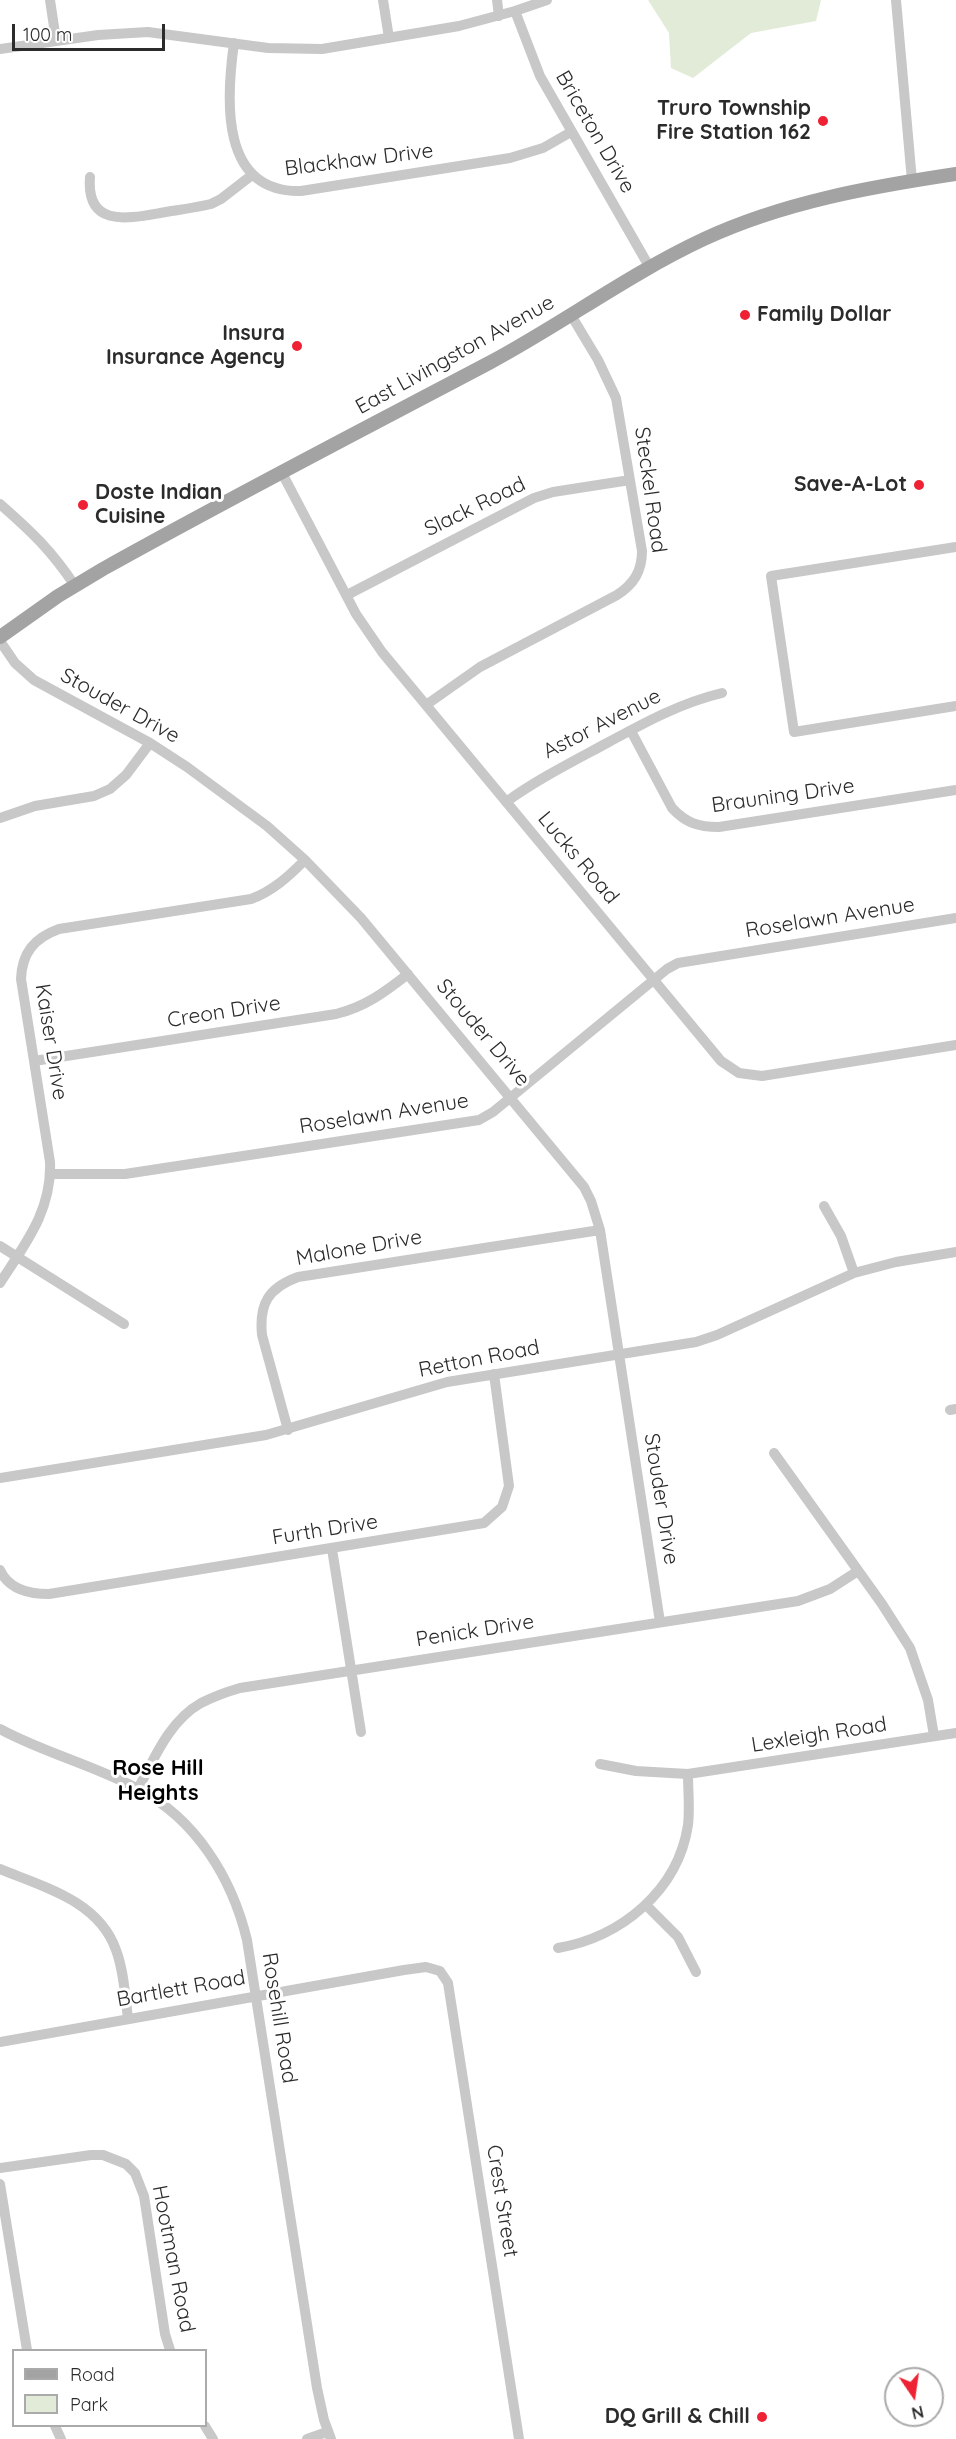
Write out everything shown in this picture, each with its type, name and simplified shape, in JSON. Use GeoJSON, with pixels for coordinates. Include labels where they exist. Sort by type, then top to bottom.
{"type":"FeatureCollection","features":[{"type":"Feature","properties":{"kind":"main road","name":"East Livingston Avenue"},"geometry":{"type":"LineString","coordinates":[[0,639],[75,586],[116,562],[519,347],[650,268],[710,236],[786,208],[854,191],[956,174]]}},
{"type":"Feature","properties":{"kind":"street"},"geometry":{"type":"LineString","coordinates":[[50,0],[56,40]]}},
{"type":"Feature","properties":{"kind":"street"},"geometry":{"type":"LineString","coordinates":[[383,0],[389,38]]}},
{"type":"Feature","properties":{"kind":"street"},"geometry":{"type":"LineString","coordinates":[[496,0],[499,16]]}},
{"type":"Feature","properties":{"kind":"street"},"geometry":{"type":"LineString","coordinates":[[0,49],[56,40],[148,32],[268,48],[322,49],[459,26],[547,0]]}},
{"type":"Feature","properties":{"kind":"street"},"geometry":{"type":"LineString","coordinates":[[896,0],[912,181]]}},
{"type":"Feature","properties":{"kind":"street","name":"Briceton Drive"},"geometry":{"type":"LineString","coordinates":[[516,11],[532,60],[650,268]]}},
{"type":"Feature","properties":{"kind":"street"},"geometry":{"type":"LineString","coordinates":[[90,177],[90,193],[97,207],[109,216],[125,219],[211,204],[252,175],[241,160],[231,121],[230,73],[234,43]]}},
{"type":"Feature","properties":{"kind":"street","name":"Blackhaw Drive"},"geometry":{"type":"LineString","coordinates":[[252,175],[274,189],[301,191],[510,158],[543,148],[571,132]]}},
{"type":"Feature","properties":{"kind":"street","name":"Steckel Road"},"geometry":{"type":"LineString","coordinates":[[426,705],[480,668],[617,595],[636,577],[642,560],[616,398],[598,360],[572,315]]}},
{"type":"Feature","properties":{"kind":"street","name":"Lucks Road"},"geometry":{"type":"LineString","coordinates":[[282,473],[375,643],[721,1061],[739,1073],[762,1076],[956,1045]]}},
{"type":"Feature","properties":{"kind":"street","name":"Slack Road"},"geometry":{"type":"LineString","coordinates":[[347,595],[534,498],[553,492],[630,480]]}},
{"type":"Feature","properties":{"kind":"street"},"geometry":{"type":"LineString","coordinates":[[0,504],[57,558],[75,586]]}},
{"type":"Feature","properties":{"kind":"street"},"geometry":{"type":"LineString","coordinates":[[956,547],[771,576],[794,732],[956,706]]}},
{"type":"Feature","properties":{"kind":"street","name":"Stouder Drive"},"geometry":{"type":"LineString","coordinates":[[0,639],[25,673],[45,688],[150,743],[226,794],[305,860],[361,918],[584,1187],[600,1230],[660,1622]]}},
{"type":"Feature","properties":{"kind":"street","name":"Astor Avenue"},"geometry":{"type":"LineString","coordinates":[[506,802],[545,776],[631,731],[685,704],[722,693]]}},
{"type":"Feature","properties":{"kind":"street","name":"Brauning Drive"},"geometry":{"type":"LineString","coordinates":[[631,731],[672,808],[692,825],[719,827],[956,790]]}},
{"type":"Feature","properties":{"kind":"street"},"geometry":{"type":"LineString","coordinates":[[0,818],[35,806],[94,796],[110,789],[126,775],[150,743]]}},
{"type":"Feature","properties":{"kind":"street","name":"Kaiser Drive"},"geometry":{"type":"LineString","coordinates":[[0,1283],[45,1206],[50,1174],[21,980],[25,957],[38,939],[59,929],[251,899],[266,894],[305,860]]}},
{"type":"Feature","properties":{"kind":"street","name":"Roselawn Avenue"},"geometry":{"type":"LineString","coordinates":[[50,1174],[125,1174],[468,1123],[487,1116],[667,969],[688,960],[956,918]]}},
{"type":"Feature","properties":{"kind":"street","name":"Creon Drive"},"geometry":{"type":"LineString","coordinates":[[34,1061],[336,1014],[358,1008],[376,999],[408,974]]}},
{"type":"Feature","properties":{"kind":"street"},"geometry":{"type":"LineString","coordinates":[[824,1206],[841,1236],[854,1273]]}},
{"type":"Feature","properties":{"kind":"street","name":"Malone Drive"},"geometry":{"type":"LineString","coordinates":[[288,1430],[262,1335],[261,1323],[265,1304],[276,1288],[298,1276],[600,1230]]}},
{"type":"Feature","properties":{"kind":"street"},"geometry":{"type":"LineString","coordinates":[[0,1246],[124,1324]]}},
{"type":"Feature","properties":{"kind":"street","name":"Retton Road"},"geometry":{"type":"LineString","coordinates":[[0,1478],[240,1440],[288,1430],[419,1389],[494,1374],[704,1340],[854,1273],[896,1262],[956,1252]]}},
{"type":"Feature","properties":{"kind":"street","name":"Furth Drive"},"geometry":{"type":"LineString","coordinates":[[0,1570],[15,1587],[31,1594],[49,1594],[473,1527],[484,1523],[502,1508],[508,1492],[509,1472],[494,1374]]}},
{"type":"Feature","properties":{"kind":"street"},"geometry":{"type":"LineString","coordinates":[[774,1453],[910,1648],[928,1700],[934,1736]]}},
{"type":"Feature","properties":{"kind":"street"},"geometry":{"type":"LineString","coordinates":[[332,1549],[361,1732]]}},
{"type":"Feature","properties":{"kind":"street","name":"Penick Drive"},"geometry":{"type":"LineString","coordinates":[[138,1789],[168,1735],[199,1704],[240,1688],[816,1596],[858,1571]]}},
{"type":"Feature","properties":{"kind":"street","name":"Rosehill Road"},"geometry":{"type":"LineString","coordinates":[[0,1729],[138,1789],[186,1826],[200,1841],[222,1874],[236,1901],[243,1923],[317,2388],[329,2436]]}},
{"type":"Feature","properties":{"kind":"street","name":"Lexleigh Road"},"geometry":{"type":"LineString","coordinates":[[600,1764],[636,1771],[688,1774],[956,1733]]}},
{"type":"Feature","properties":{"kind":"street"},"geometry":{"type":"LineString","coordinates":[[558,1948],[590,1941],[606,1934],[646,1905],[668,1877],[688,1826],[688,1774]]}},
{"type":"Feature","properties":{"kind":"street"},"geometry":{"type":"LineString","coordinates":[[0,1869],[63,1895],[95,1916],[105,1928],[117,1950],[129,2018]]}},
{"type":"Feature","properties":{"kind":"street"},"geometry":{"type":"LineString","coordinates":[[646,1905],[678,1937],[696,1972]]}},
{"type":"Feature","properties":{"kind":"street","name":"Bartlett Road"},"geometry":{"type":"LineString","coordinates":[[0,2042],[404,1970],[426,1967],[441,1971]]}},
{"type":"Feature","properties":{"kind":"street","name":"Crest Street"},"geometry":{"type":"LineString","coordinates":[[441,1971],[448,1983],[519,2439]]}},
{"type":"Feature","properties":{"kind":"street","name":"Hootman Road"},"geometry":{"type":"LineString","coordinates":[[0,2168],[103,2155],[126,2164],[135,2173],[144,2196],[165,2334],[170,2349]]}},
{"type":"Feature","properties":{"kind":"street"},"geometry":{"type":"LineString","coordinates":[[0,2184],[27,2349]]}},
{"type":"Feature","properties":{"kind":"street"},"geometry":{"type":"LineString","coordinates":[[307,2439],[329,2436]]}},
{"type":"Feature","properties":{"kind":"green space"},"geometry":{"type":"Polygon","coordinates":[[[648,0],[821,0],[816,21],[751,33],[693,78],[671,68],[669,33],[648,0]]]}},
{"type":"Feature","properties":{"kind":"place","name":"Truro Township Fire Station 162"},"geometry":{"type":"Point","coordinates":[823,121]}},
{"type":"Feature","properties":{"kind":"place","name":"Family Dollar"},"geometry":{"type":"Point","coordinates":[745,315]}},
{"type":"Feature","properties":{"kind":"place","name":"Insura Insurance Agency"},"geometry":{"type":"Point","coordinates":[297,346]}},
{"type":"Feature","properties":{"kind":"place","name":"Save-A-Lot"},"geometry":{"type":"Point","coordinates":[919,485]}},
{"type":"Feature","properties":{"kind":"place","name":"Doste Indian Cuisine"},"geometry":{"type":"Point","coordinates":[83,505]}},
{"type":"Feature","properties":{"kind":"place","name":"DQ Grill & Chill"},"geometry":{"type":"Point","coordinates":[762,2417]}},
{"type":"Feature","properties":{"kind":"district","name":"Rose Hill Heights"},"geometry":{"type":"Point","coordinates":[158,1781]}}]}
